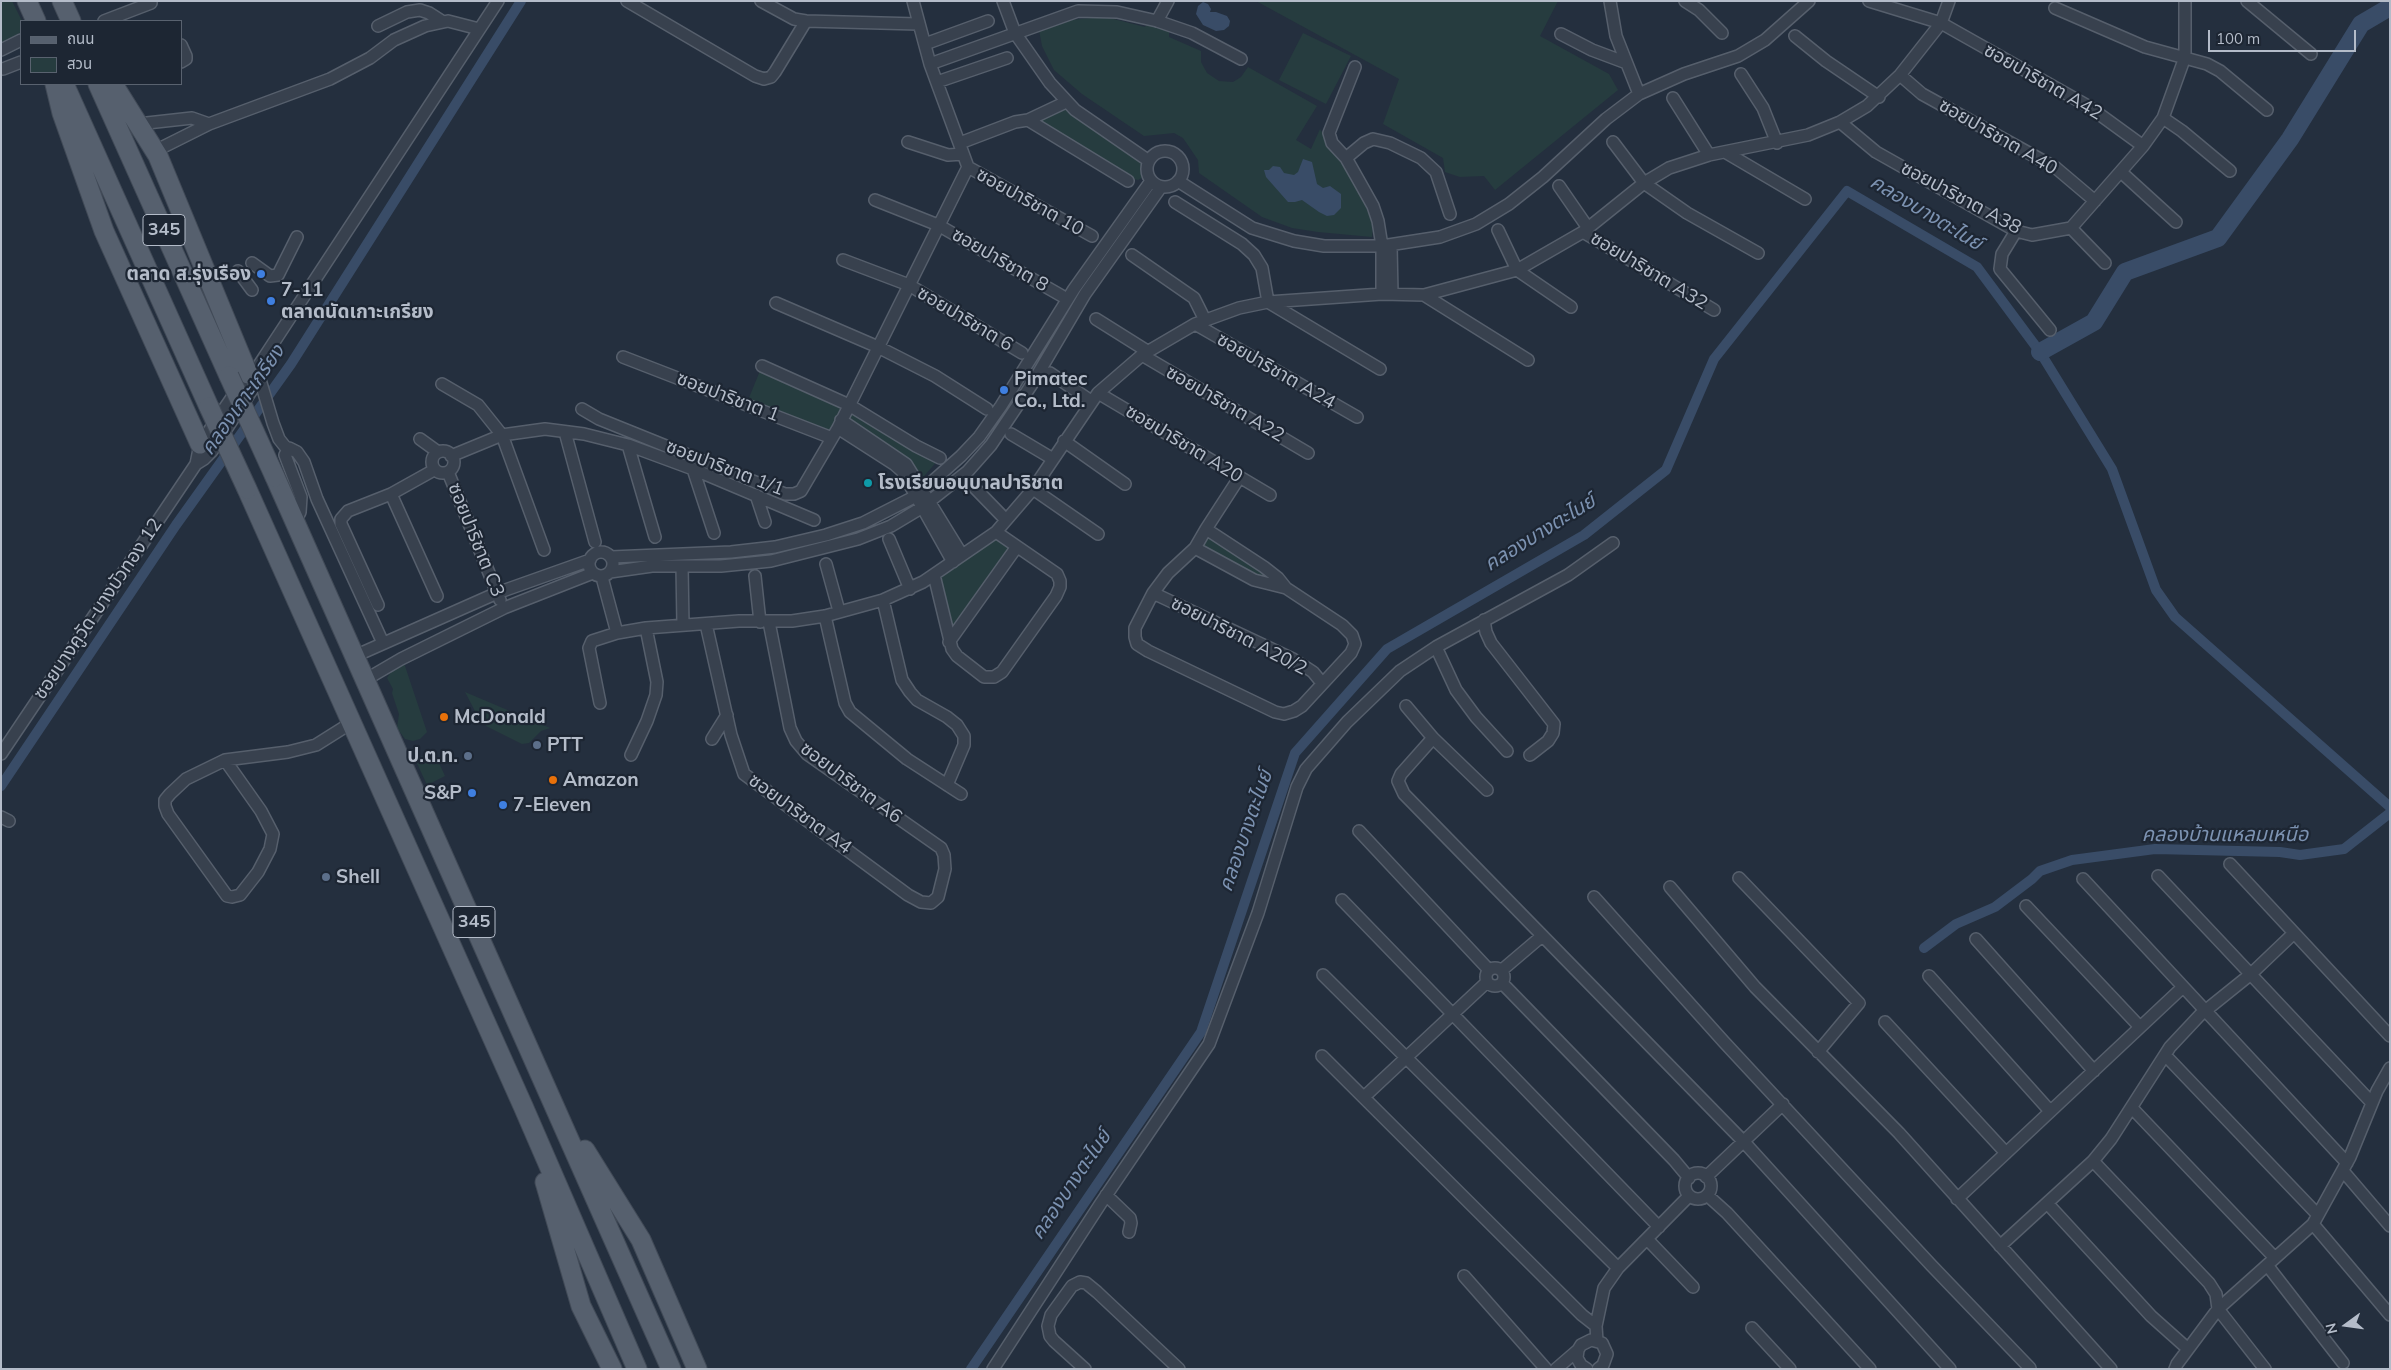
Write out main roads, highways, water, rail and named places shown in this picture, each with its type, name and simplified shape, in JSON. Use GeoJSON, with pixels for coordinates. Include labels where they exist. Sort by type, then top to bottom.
{"type":"FeatureCollection","features":[{"type":"Feature","properties":{"kind":"main road"},"geometry":{"type":"LineString","coordinates":[[27,1],[36,20]]}},
{"type":"Feature","properties":{"kind":"main road"},"geometry":{"type":"LineString","coordinates":[[55,85],[62,113],[104,231],[200,444]]}},
{"type":"Feature","properties":{"kind":"main road","name":"345"},"geometry":{"type":"LineString","coordinates":[[63,85],[247,489],[523,1106],[637,1369]]}},
{"type":"Feature","properties":{"kind":"main road","name":"345"},"geometry":{"type":"LineString","coordinates":[[98,85],[549,1091],[670,1369]]}},
{"type":"Feature","properties":{"kind":"main road"},"geometry":{"type":"LineString","coordinates":[[114,85],[155,150],[253,371]]}},
{"type":"Feature","properties":{"kind":"main road"},"geometry":{"type":"LineString","coordinates":[[146,188],[167,175]]}},
{"type":"Feature","properties":{"kind":"main road"},"geometry":{"type":"LineString","coordinates":[[104,231],[126,222]]}},
{"type":"Feature","properties":{"kind":"main road"},"geometry":{"type":"LineString","coordinates":[[549,1091],[641,1240],[697,1369]]}},
{"type":"Feature","properties":{"kind":"main road"},"geometry":{"type":"LineString","coordinates":[[523,1106],[581,1306],[612,1369]]}},
{"type":"Feature","properties":{"kind":"main road"},"geometry":{"type":"LineString","coordinates":[[631,1278],[627,1259],[630,1250],[640,1250],[652,1268]]}},
{"type":"Feature","properties":{"kind":"main road"},"geometry":{"type":"LineString","coordinates":[[594,1331],[588,1313],[594,1305],[598,1303],[606,1305],[615,1319]]}},
{"type":"Feature","properties":{"kind":"water"},"geometry":{"type":"Polygon","coordinates":[[[1203,2],[1208,4],[1211,9],[1210,12],[1227,16],[1230,21],[1229,26],[1224,30],[1216,31],[1203,25],[1196,14],[1198,6],[1203,2]]]}},
{"type":"Feature","properties":{"kind":"water"},"geometry":{"type":"Polygon","coordinates":[[[1303,159],[1312,162],[1317,184],[1323,188],[1330,186],[1341,194],[1341,208],[1334,215],[1327,216],[1302,200],[1288,202],[1266,177],[1264,170],[1269,170],[1273,166],[1280,167],[1284,173],[1294,175],[1298,172],[1303,159]]]}},
{"type":"Feature","properties":{"kind":"waterway","name":"คลองเกาะเกรียง"},"geometry":{"type":"LineString","coordinates":[[1,786],[176,525],[291,364],[521,1]]}},
{"type":"Feature","properties":{"kind":"waterway","name":"คลองบางตะไนย์"},"geometry":{"type":"LineString","coordinates":[[2040,352],[2094,322],[2125,272],[2218,238],[2290,139],[2361,24],[2390,7]]}},
{"type":"Feature","properties":{"kind":"waterway","name":"คลองบางตะไนย์"},"geometry":{"type":"LineString","coordinates":[[971,1369],[1201,1032],[1295,753],[1387,649],[1584,535],[1666,470],[1714,359],[1847,191],[1977,267],[2040,352],[2112,469],[2156,590],[2175,617],[2390,807]]}},
{"type":"Feature","properties":{"kind":"waterway","name":"คลองบ้านแหลมเหนือ"},"geometry":{"type":"LineString","coordinates":[[1924,948],[1956,924],[1995,907],[2040,871],[2072,860],[2155,849],[2280,852],[2300,855],[2344,849],[2390,813]]}},
{"type":"Feature","properties":{"kind":"place","name":"ตลาด ส.รุ่งเรือง"},"geometry":{"type":"Point","coordinates":[261,274]}},
{"type":"Feature","properties":{"kind":"place","name":"7-11 ตลาดนัดเกาะเกรียง"},"geometry":{"type":"Point","coordinates":[271,301]}},
{"type":"Feature","properties":{"kind":"place","name":"Pimatec Co., Ltd."},"geometry":{"type":"Point","coordinates":[1004,390]}},
{"type":"Feature","properties":{"kind":"place","name":"โรงเรียนอนุบาลปาริชาต"},"geometry":{"type":"Point","coordinates":[868,483]}},
{"type":"Feature","properties":{"kind":"place","name":"McDonald"},"geometry":{"type":"Point","coordinates":[444,717]}},
{"type":"Feature","properties":{"kind":"place","name":"PTT"},"geometry":{"type":"Point","coordinates":[537,745]}},
{"type":"Feature","properties":{"kind":"place","name":"ป.ต.ท."},"geometry":{"type":"Point","coordinates":[468,756]}},
{"type":"Feature","properties":{"kind":"place","name":"Amazon"},"geometry":{"type":"Point","coordinates":[553,780]}},
{"type":"Feature","properties":{"kind":"place","name":"S&P"},"geometry":{"type":"Point","coordinates":[472,793]}},
{"type":"Feature","properties":{"kind":"place","name":"7-Eleven"},"geometry":{"type":"Point","coordinates":[503,805]}},
{"type":"Feature","properties":{"kind":"place","name":"Shell"},"geometry":{"type":"Point","coordinates":[326,877]}}]}
